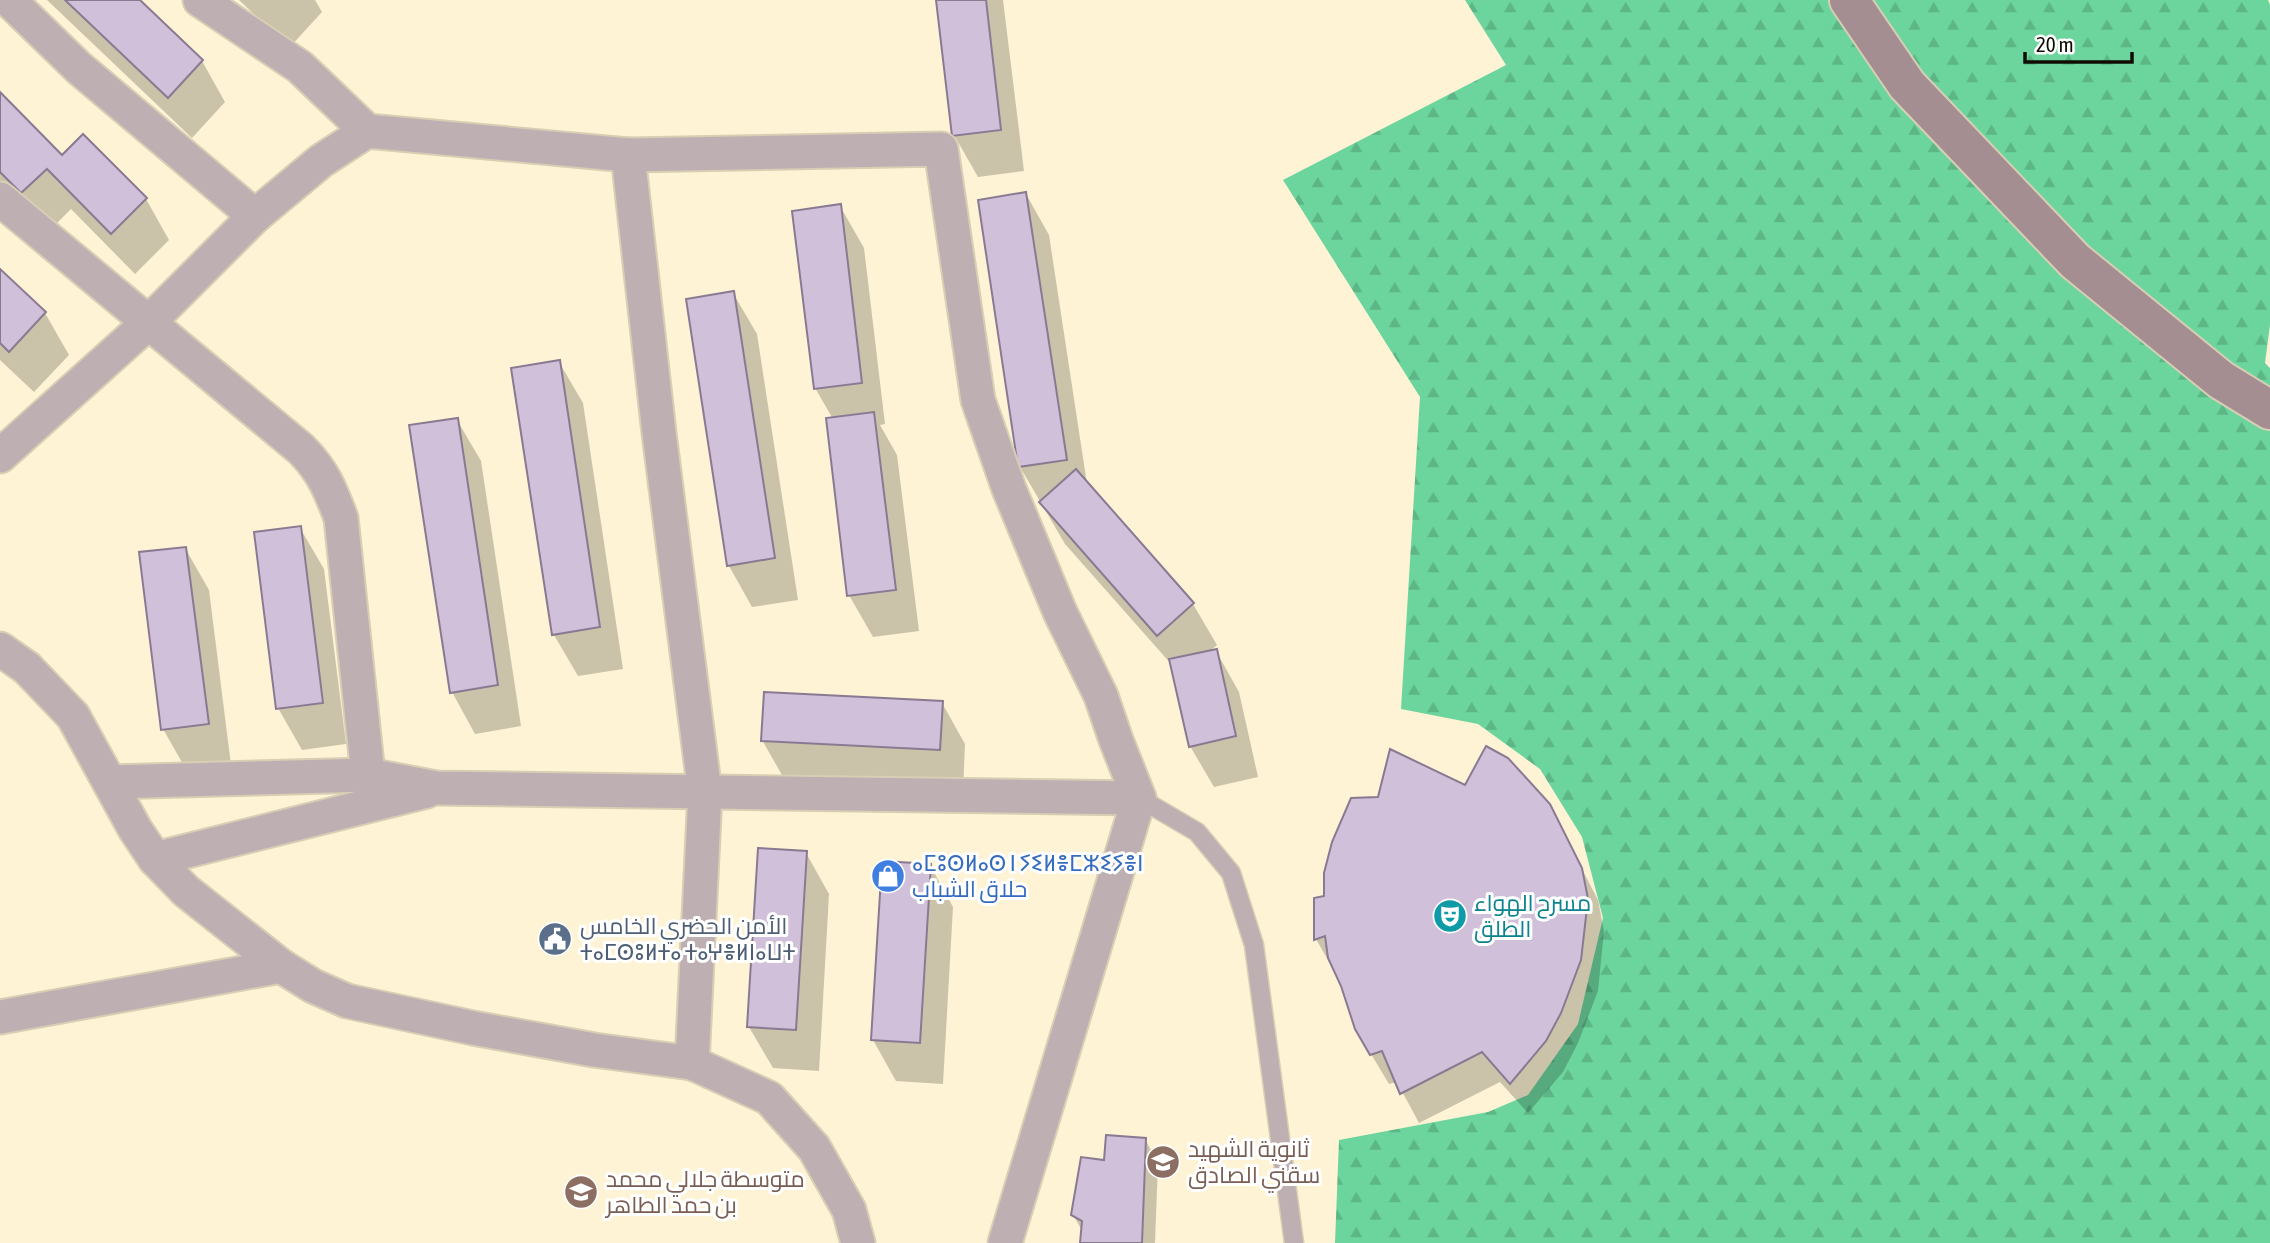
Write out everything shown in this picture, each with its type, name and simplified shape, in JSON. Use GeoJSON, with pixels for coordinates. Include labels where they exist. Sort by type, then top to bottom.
{"type":"FeatureCollection","features":[{"type":"Feature","properties":{"kind":"street"},"geometry":{"type":"LineString","coordinates":[[9,0],[79,68],[255,216]]}},
{"type":"Feature","properties":{"kind":"street"},"geometry":{"type":"LineString","coordinates":[[200,0],[300,67],[367,131]]}},
{"type":"Feature","properties":{"kind":"street"},"geometry":{"type":"LineString","coordinates":[[1849,0],[1907,85],[2075,261],[2221,380],[2270,410]]}},
{"type":"Feature","properties":{"kind":"street"},"geometry":{"type":"LineString","coordinates":[[0,456],[148,323],[255,216],[321,161],[367,131],[628,155],[941,149],[978,400],[1009,489],[1060,612],[1101,696],[1139,798],[1005,1243]]}},
{"type":"Feature","properties":{"kind":"street"},"geometry":{"type":"LineString","coordinates":[[628,155],[659,433],[705,793],[692,1063]]}},
{"type":"Feature","properties":{"kind":"street"},"geometry":{"type":"LineString","coordinates":[[0,199],[317,465],[329,485],[341,518],[368,775]]}},
{"type":"Feature","properties":{"kind":"street"},"geometry":{"type":"LineString","coordinates":[[0,649],[27,668],[73,716],[135,829],[155,859],[186,891],[281,966],[347,1001],[594,1050],[692,1063],[769,1098],[814,1148],[849,1210],[859,1243]]}},
{"type":"Feature","properties":{"kind":"street"},"geometry":{"type":"LineString","coordinates":[[110,782],[368,775],[436,788],[1139,798]]}},
{"type":"Feature","properties":{"kind":"street"},"geometry":{"type":"LineString","coordinates":[[155,859],[436,788]]}},
{"type":"Feature","properties":{"kind":"street"},"geometry":{"type":"LineString","coordinates":[[0,1017],[281,966]]}},
{"type":"Feature","properties":{"kind":"lane"},"geometry":{"type":"LineString","coordinates":[[1139,798],[1197,832],[1231,873],[1254,945],[1294,1243]]}},
{"type":"Feature","properties":{"kind":"green space"},"geometry":{"type":"Polygon","coordinates":[[[1465,0],[2268,0],[2270,325],[2265,363],[2270,368],[2270,1243],[1335,1243],[1339,1140],[1488,1112],[1528,1095],[1578,1024],[1603,918],[1582,837],[1540,769],[1478,724],[1401,709],[1420,397],[1283,180],[1506,65],[1465,0]]]}},
{"type":"Feature","properties":{"kind":"building"},"geometry":{"type":"Polygon","coordinates":[[[65,0],[140,0],[203,60],[168,98],[65,0]]]}},
{"type":"Feature","properties":{"kind":"building"},"geometry":{"type":"Polygon","coordinates":[[[936,0],[986,0],[1001,130],[952,136],[936,0]]]}},
{"type":"Feature","properties":{"kind":"building"},"geometry":{"type":"Polygon","coordinates":[[[0,92],[62,155],[83,134],[147,198],[111,234],[47,169],[21,193],[0,172],[0,92]]]}},
{"type":"Feature","properties":{"kind":"building"},"geometry":{"type":"Polygon","coordinates":[[[1026,192],[1067,460],[1018,467],[978,200],[1026,192]]]}},
{"type":"Feature","properties":{"kind":"building"},"geometry":{"type":"Polygon","coordinates":[[[841,204],[862,383],[814,389],[792,211],[841,204]]]}},
{"type":"Feature","properties":{"kind":"building"},"geometry":{"type":"Polygon","coordinates":[[[0,269],[46,312],[9,352],[0,343],[0,269]]]}},
{"type":"Feature","properties":{"kind":"building"},"geometry":{"type":"Polygon","coordinates":[[[734,291],[775,558],[727,566],[686,299],[734,291]]]}},
{"type":"Feature","properties":{"kind":"building"},"geometry":{"type":"Polygon","coordinates":[[[560,360],[600,627],[552,635],[511,368],[560,360]]]}},
{"type":"Feature","properties":{"kind":"building"},"geometry":{"type":"Polygon","coordinates":[[[874,412],[896,590],[847,596],[826,418],[874,412]]]}},
{"type":"Feature","properties":{"kind":"building"},"geometry":{"type":"Polygon","coordinates":[[[458,418],[498,685],[450,693],[409,425],[458,418]]]}},
{"type":"Feature","properties":{"kind":"building"},"geometry":{"type":"Polygon","coordinates":[[[1076,469],[1194,603],[1157,636],[1039,502],[1076,469]]]}},
{"type":"Feature","properties":{"kind":"building"},"geometry":{"type":"Polygon","coordinates":[[[301,526],[323,703],[276,709],[254,532],[301,526]]]}},
{"type":"Feature","properties":{"kind":"building"},"geometry":{"type":"Polygon","coordinates":[[[186,547],[209,724],[161,730],[139,552],[186,547]]]}},
{"type":"Feature","properties":{"kind":"building"},"geometry":{"type":"Polygon","coordinates":[[[1217,649],[1236,736],[1189,747],[1169,659],[1217,649]]]}},
{"type":"Feature","properties":{"kind":"building"},"geometry":{"type":"Polygon","coordinates":[[[764,692],[943,701],[940,750],[761,741],[764,692]]]}},
{"type":"Feature","properties":{"kind":"building","name":"مسرح الهواء الطلق"},"geometry":{"type":"Polygon","coordinates":[[[1486,746],[1508,758],[1550,804],[1582,868],[1588,899],[1581,960],[1561,1013],[1546,1041],[1510,1084],[1482,1052],[1400,1094],[1382,1051],[1370,1055],[1355,1029],[1341,986],[1328,958],[1325,936],[1314,940],[1314,898],[1324,896],[1324,873],[1332,842],[1351,798],[1378,797],[1390,749],[1465,785],[1486,746]]]}},
{"type":"Feature","properties":{"kind":"building"},"geometry":{"type":"Polygon","coordinates":[[[758,848],[807,851],[796,1030],[747,1027],[758,848]]]}},
{"type":"Feature","properties":{"kind":"building"},"geometry":{"type":"Polygon","coordinates":[[[882,861],[931,864],[920,1043],[871,1040],[882,861]]]}},
{"type":"Feature","properties":{"kind":"building"},"geometry":{"type":"Polygon","coordinates":[[[1106,1135],[1146,1138],[1142,1243],[1080,1243],[1082,1221],[1071,1215],[1081,1157],[1104,1160],[1106,1135]]]}},
{"type":"Feature","properties":{"kind":"place","name":"ⴰⵎⵓⵙⵍⴰⵙ ⵏ ⵢⵉⵍⴻⵎⵣⵉⵢⴻⵏ حلاق الشباب"},"geometry":{"type":"Point","coordinates":[888,876]}},
{"type":"Feature","properties":{"kind":"place","name":"مسرح الهواء الطلق"},"geometry":{"type":"Point","coordinates":[1450,916]}},
{"type":"Feature","properties":{"kind":"place","name":"الأمن الحضري الخامس ⵜⴰⵎⵙⵓⵍⵜⴰ ⵜⴰⵖⴻⵍⵏⴰⵡⵜ"},"geometry":{"type":"Point","coordinates":[555,939]}},
{"type":"Feature","properties":{"kind":"place","name":"ثانوية الشهيد سقني الصادق"},"geometry":{"type":"Point","coordinates":[1163,1162]}},
{"type":"Feature","properties":{"kind":"place","name":"متوسطة جلالي محمد بن حمد الطاهر"},"geometry":{"type":"Point","coordinates":[581,1192]}}]}
